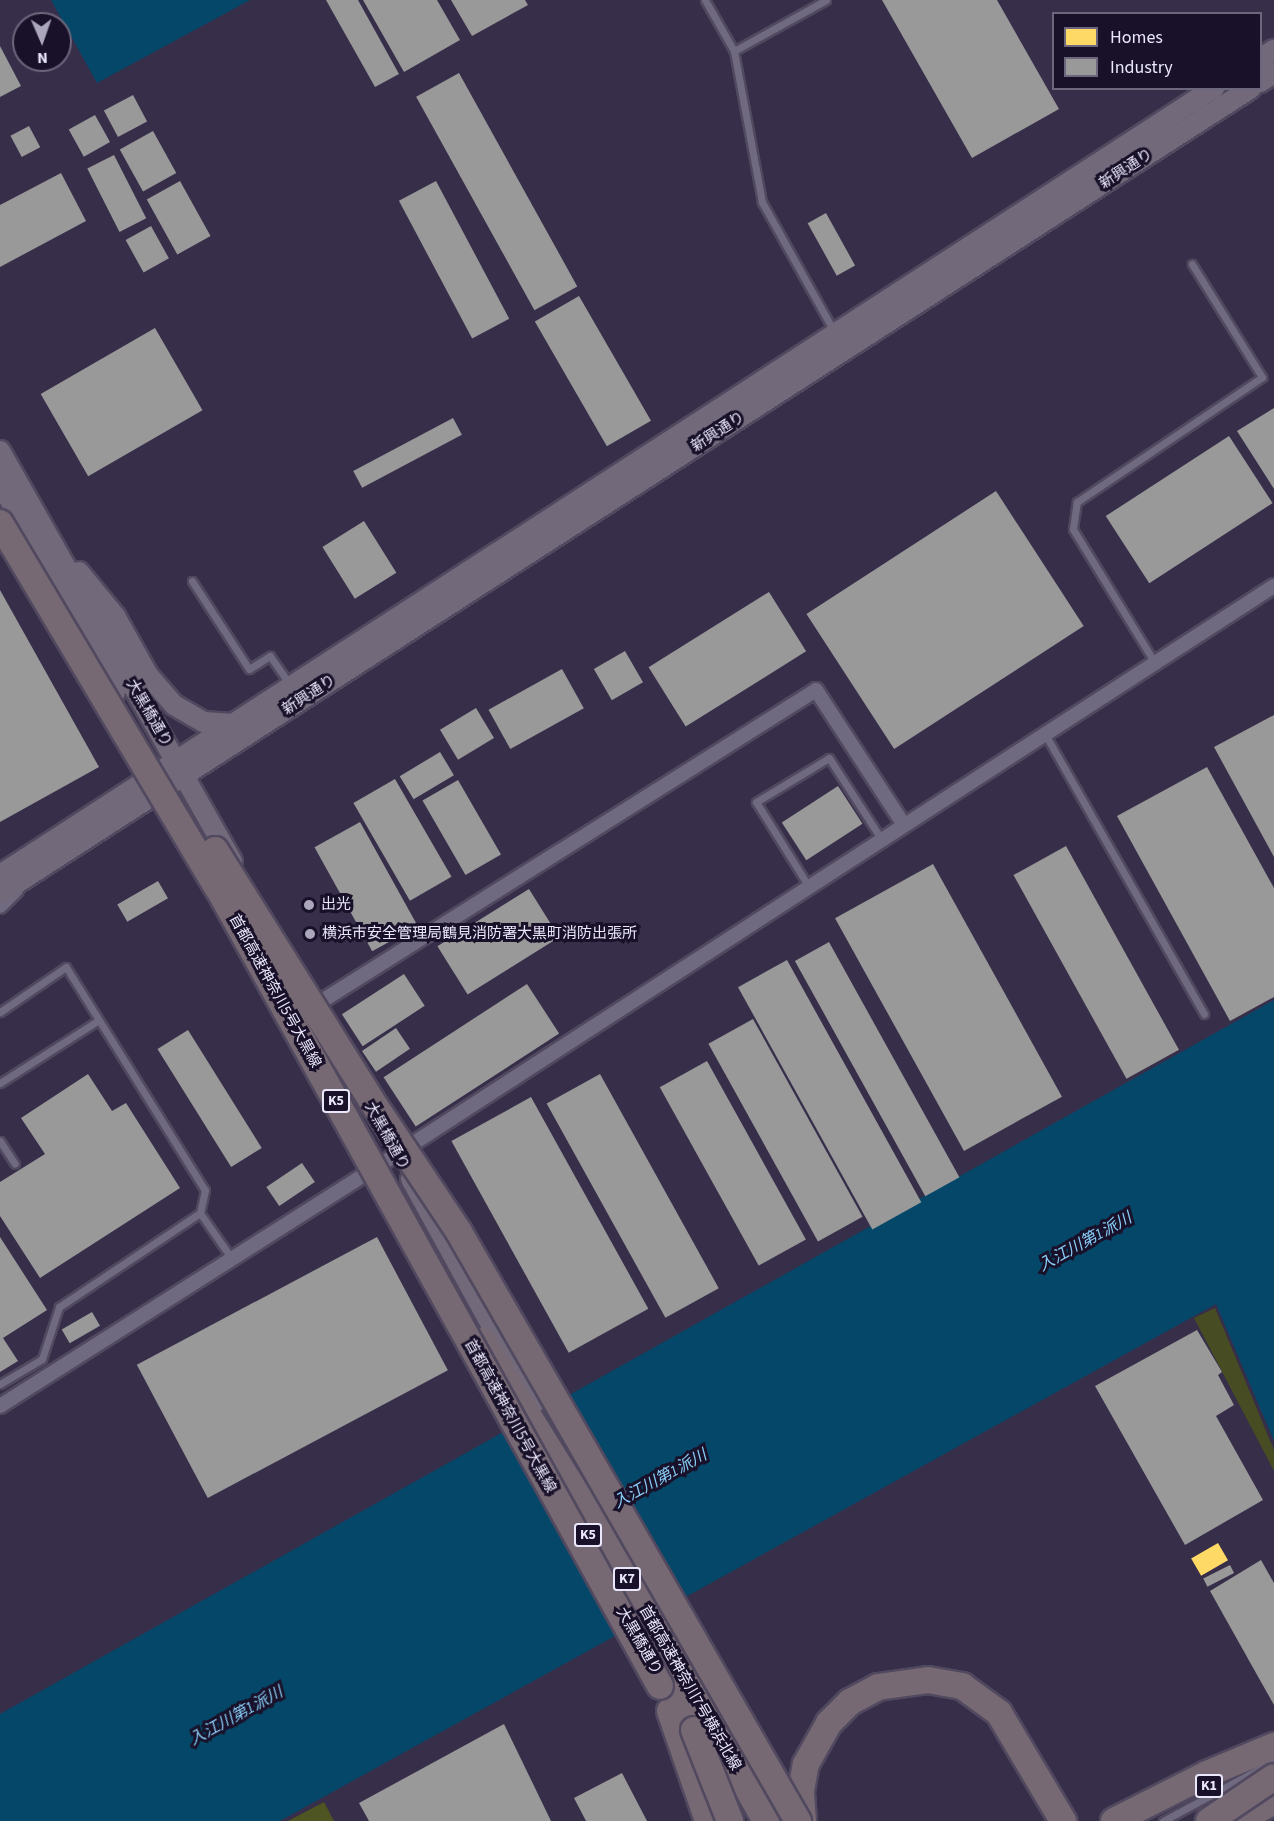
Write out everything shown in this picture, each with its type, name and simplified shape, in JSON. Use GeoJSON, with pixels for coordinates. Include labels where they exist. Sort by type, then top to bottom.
{"type":"FeatureCollection","features":[{"type":"Feature","properties":{"kind":"highway","name":"首都高速神奈川5号大黒線"},"geometry":{"type":"LineString","coordinates":[[0,507],[171,775],[482,1341]]}},
{"type":"Feature","properties":{"kind":"highway","name":"首都高速神奈川5号大黒線"},"geometry":{"type":"LineString","coordinates":[[0,523],[218,888],[660,1686]]}},
{"type":"Feature","properties":{"kind":"highway"},"geometry":{"type":"LineString","coordinates":[[171,775],[371,1100],[459,1232],[798,1821]]}},
{"type":"Feature","properties":{"kind":"highway","name":"K5"},"geometry":{"type":"LineString","coordinates":[[482,1341],[694,1730],[730,1821]]}},
{"type":"Feature","properties":{"kind":"highway","name":"首都高速神奈川7号横浜北線"},"geometry":{"type":"LineString","coordinates":[[482,1341],[618,1563],[766,1821]]}},
{"type":"Feature","properties":{"kind":"highway"},"geometry":{"type":"LineString","coordinates":[[803,1821],[801,1791],[812,1749],[839,1712],[863,1694],[912,1680],[945,1681],[975,1693],[1009,1725],[1064,1821]]}},
{"type":"Feature","properties":{"kind":"highway","name":"K5"},"geometry":{"type":"LineString","coordinates":[[660,1686],[708,1821]]}},
{"type":"Feature","properties":{"kind":"highway","name":"首都高速神奈川7号横浜北線"},"geometry":{"type":"LineString","coordinates":[[660,1686],[740,1821]]}},
{"type":"Feature","properties":{"kind":"highway"},"geometry":{"type":"LineString","coordinates":[[1114,1821],[1207,1774],[1274,1746]]}},
{"type":"Feature","properties":{"kind":"highway","name":"K1"},"geometry":{"type":"LineString","coordinates":[[1145,1821],[1274,1750]]}},
{"type":"Feature","properties":{"kind":"highway"},"geometry":{"type":"LineString","coordinates":[[1192,1821],[1274,1777]]}},
{"type":"Feature","properties":{"kind":"highway"},"geometry":{"type":"LineString","coordinates":[[1209,1821],[1274,1777]]}},
{"type":"Feature","properties":{"kind":"highway"},"geometry":{"type":"LineString","coordinates":[[1209,1821],[1274,1785]]}},
{"type":"Feature","properties":{"kind":"highway"},"geometry":{"type":"LineString","coordinates":[[1238,1821],[1274,1799]]}},
{"type":"Feature","properties":{"kind":"street","name":"新興通り"},"geometry":{"type":"LineString","coordinates":[[171,775],[232,724],[290,685],[1211,90]]}},
{"type":"Feature","properties":{"kind":"street","name":"新興通り"},"geometry":{"type":"LineString","coordinates":[[171,775],[846,350],[1248,90]]}},
{"type":"Feature","properties":{"kind":"street","name":"大黒橋通り"},"geometry":{"type":"LineString","coordinates":[[0,451],[45,530],[374,1169],[740,1821]]}},
{"type":"Feature","properties":{"kind":"street","name":"大黒橋通り"},"geometry":{"type":"LineString","coordinates":[[0,482],[171,775],[315,1006],[655,1618],[776,1821]]}},
{"type":"Feature","properties":{"kind":"street"},"geometry":{"type":"LineString","coordinates":[[45,530],[116,616],[148,675],[174,705],[204,722],[232,724]]}},
{"type":"Feature","properties":{"kind":"street"},"geometry":{"type":"LineString","coordinates":[[0,1406],[374,1169],[1274,586]]}},
{"type":"Feature","properties":{"kind":"street"},"geometry":{"type":"LineString","coordinates":[[315,1006],[816,690],[904,825]]}},
{"type":"Feature","properties":{"kind":"street"},"geometry":{"type":"LineString","coordinates":[[0,894],[171,775]]}},
{"type":"Feature","properties":{"kind":"street"},"geometry":{"type":"LineString","coordinates":[[0,875],[171,775]]}},
{"type":"Feature","properties":{"kind":"street"},"geometry":{"type":"LineString","coordinates":[[0,906],[33,873]]}},
{"type":"Feature","properties":{"kind":"lane"},"geometry":{"type":"LineString","coordinates":[[705,0],[734,51],[762,202],[834,333],[846,350]]}},
{"type":"Feature","properties":{"kind":"lane"},"geometry":{"type":"LineString","coordinates":[[734,51],[826,0]]}},
{"type":"Feature","properties":{"kind":"lane"},"geometry":{"type":"LineString","coordinates":[[1155,663],[1073,529],[1077,502],[1262,377],[1192,264]]}},
{"type":"Feature","properties":{"kind":"lane"},"geometry":{"type":"LineString","coordinates":[[192,581],[249,669],[270,656],[290,685]]}},
{"type":"Feature","properties":{"kind":"lane"},"geometry":{"type":"LineString","coordinates":[[1045,734],[1204,1014]]}},
{"type":"Feature","properties":{"kind":"lane"},"geometry":{"type":"LineString","coordinates":[[809,887],[756,802],[829,758],[882,840]]}},
{"type":"Feature","properties":{"kind":"lane"},"geometry":{"type":"LineString","coordinates":[[0,1012],[66,967],[205,1190],[200,1213],[59,1307],[42,1359],[0,1384]]}},
{"type":"Feature","properties":{"kind":"lane"},"geometry":{"type":"LineString","coordinates":[[0,1083],[99,1020]]}},
{"type":"Feature","properties":{"kind":"lane"},"geometry":{"type":"LineString","coordinates":[[0,1142],[15,1164]]}},
{"type":"Feature","properties":{"kind":"lane"},"geometry":{"type":"LineString","coordinates":[[200,1213],[232,1259]]}},
{"type":"Feature","properties":{"kind":"lane"},"geometry":{"type":"LineString","coordinates":[[1163,1821],[1274,1761]]}},
{"type":"Feature","properties":{"kind":"lane"},"geometry":{"type":"LineString","coordinates":[[1230,1821],[1274,1799]]}},
{"type":"Feature","properties":{"kind":"green space"},"geometry":{"type":"Polygon","coordinates":[[[1215,1308],[1274,1450],[1274,1471],[1194,1318],[1215,1308]]]}},
{"type":"Feature","properties":{"kind":"green space"},"geometry":{"type":"Polygon","coordinates":[[[324,1802],[334,1821],[288,1821],[324,1802]]]}},
{"type":"Feature","properties":{"kind":"water"},"geometry":{"type":"Polygon","coordinates":[[[51,0],[250,0],[97,83],[72,38],[72,12],[58,12],[51,0]]]}},
{"type":"Feature","properties":{"kind":"water","name":"入江川第1派川"},"geometry":{"type":"Polygon","coordinates":[[[1274,1000],[1274,1441],[1216,1304],[280,1821],[0,1821],[0,1714],[1274,1000]]]}},
{"type":"Feature","properties":{"kind":"building: Homes"},"geometry":{"type":"Polygon","coordinates":[[[1218,1543],[1228,1560],[1201,1576],[1191,1558],[1218,1543]]]}},
{"type":"Feature","properties":{"kind":"building: Industry"},"geometry":{"type":"Polygon","coordinates":[[[326,0],[358,0],[399,74],[375,87],[326,0]]]}},
{"type":"Feature","properties":{"kind":"building: Industry"},"geometry":{"type":"Polygon","coordinates":[[[363,0],[437,0],[460,40],[404,72],[363,0]]]}},
{"type":"Feature","properties":{"kind":"building: Industry"},"geometry":{"type":"Polygon","coordinates":[[[451,0],[525,0],[528,5],[472,36],[451,0]]]}},
{"type":"Feature","properties":{"kind":"building: Industry"},"geometry":{"type":"Polygon","coordinates":[[[882,0],[997,0],[1059,109],[972,158],[882,0]]]}},
{"type":"Feature","properties":{"kind":"building: Industry"},"geometry":{"type":"Polygon","coordinates":[[[0,46],[21,86],[0,97],[0,46]]]}},
{"type":"Feature","properties":{"kind":"building: Industry"},"geometry":{"type":"Polygon","coordinates":[[[459,73],[577,286],[534,310],[416,97],[459,73]]]}},
{"type":"Feature","properties":{"kind":"building: Industry"},"geometry":{"type":"Polygon","coordinates":[[[133,95],[147,121],[118,137],[104,110],[133,95]]]}},
{"type":"Feature","properties":{"kind":"building: Industry"},"geometry":{"type":"Polygon","coordinates":[[[95,115],[110,142],[84,157],[69,130],[95,115]]]}},
{"type":"Feature","properties":{"kind":"building: Industry"},"geometry":{"type":"Polygon","coordinates":[[[29,126],[40,147],[22,157],[10,136],[29,126]]]}},
{"type":"Feature","properties":{"kind":"building: Industry"},"geometry":{"type":"Polygon","coordinates":[[[153,131],[176,173],[143,191],[120,149],[153,131]]]}},
{"type":"Feature","properties":{"kind":"building: Industry"},"geometry":{"type":"Polygon","coordinates":[[[114,155],[146,218],[120,232],[87,169],[114,155]]]}},
{"type":"Feature","properties":{"kind":"building: Industry"},"geometry":{"type":"Polygon","coordinates":[[[61,173],[86,221],[0,267],[0,205],[61,173]]]}},
{"type":"Feature","properties":{"kind":"building: Industry"},"geometry":{"type":"Polygon","coordinates":[[[180,181],[211,236],[177,255],[147,199],[180,181]]]}},
{"type":"Feature","properties":{"kind":"building: Industry"},"geometry":{"type":"Polygon","coordinates":[[[436,181],[509,319],[472,338],[399,201],[436,181]]]}},
{"type":"Feature","properties":{"kind":"building: Industry"},"geometry":{"type":"Polygon","coordinates":[[[826,213],[855,265],[837,276],[808,223],[826,213]]]}},
{"type":"Feature","properties":{"kind":"building: Industry"},"geometry":{"type":"Polygon","coordinates":[[[151,226],[169,258],[144,272],[126,240],[151,226]]]}},
{"type":"Feature","properties":{"kind":"building: Industry"},"geometry":{"type":"Polygon","coordinates":[[[579,296],[651,421],[607,446],[535,322],[579,296]]]}},
{"type":"Feature","properties":{"kind":"building: Industry"},"geometry":{"type":"Polygon","coordinates":[[[155,328],[203,410],[88,476],[41,394],[155,328]]]}},
{"type":"Feature","properties":{"kind":"building: Industry"},"geometry":{"type":"Polygon","coordinates":[[[1274,408],[1274,489],[1237,431],[1274,408]]]}},
{"type":"Feature","properties":{"kind":"building: Industry"},"geometry":{"type":"Polygon","coordinates":[[[453,418],[462,435],[362,488],[353,471],[453,418]]]}},
{"type":"Feature","properties":{"kind":"building: Industry"},"geometry":{"type":"Polygon","coordinates":[[[1229,436],[1273,503],[1149,583],[1106,516],[1229,436]]]}},
{"type":"Feature","properties":{"kind":"building: Industry"},"geometry":{"type":"Polygon","coordinates":[[[996,491],[1084,626],[894,749],[806,614],[996,491]]]}},
{"type":"Feature","properties":{"kind":"building: Industry"},"geometry":{"type":"Polygon","coordinates":[[[364,521],[396,573],[355,599],[322,547],[364,521]]]}},
{"type":"Feature","properties":{"kind":"building: Industry"},"geometry":{"type":"Polygon","coordinates":[[[0,590],[99,767],[0,822],[0,590]]]}},
{"type":"Feature","properties":{"kind":"building: Industry"},"geometry":{"type":"Polygon","coordinates":[[[769,592],[806,651],[686,727],[649,667],[769,592]]]}},
{"type":"Feature","properties":{"kind":"building: Industry"},"geometry":{"type":"Polygon","coordinates":[[[625,651],[643,682],[612,700],[594,669],[625,651]]]}},
{"type":"Feature","properties":{"kind":"building: Industry"},"geometry":{"type":"Polygon","coordinates":[[[562,669],[584,708],[510,749],[489,710],[562,669]]]}},
{"type":"Feature","properties":{"kind":"building: Industry"},"geometry":{"type":"Polygon","coordinates":[[[476,708],[494,738],[458,760],[440,730],[476,708]]]}},
{"type":"Feature","properties":{"kind":"building: Industry"},"geometry":{"type":"Polygon","coordinates":[[[1274,715],[1274,857],[1214,747],[1274,715]]]}},
{"type":"Feature","properties":{"kind":"building: Industry"},"geometry":{"type":"Polygon","coordinates":[[[440,752],[454,775],[414,799],[400,776],[440,752]]]}},
{"type":"Feature","properties":{"kind":"building: Industry"},"geometry":{"type":"Polygon","coordinates":[[[1207,767],[1274,888],[1274,997],[1230,1021],[1117,816],[1207,767]]]}},
{"type":"Feature","properties":{"kind":"building: Industry"},"geometry":{"type":"Polygon","coordinates":[[[395,779],[452,877],[410,901],[353,803],[395,779]]]}},
{"type":"Feature","properties":{"kind":"building: Industry"},"geometry":{"type":"Polygon","coordinates":[[[458,780],[501,854],[465,875],[422,800],[458,780]]]}},
{"type":"Feature","properties":{"kind":"building: Industry"},"geometry":{"type":"Polygon","coordinates":[[[838,786],[863,824],[806,860],[782,822],[838,786]]]}},
{"type":"Feature","properties":{"kind":"building: Industry"},"geometry":{"type":"Polygon","coordinates":[[[360,822],[418,926],[372,951],[315,847],[360,822]]]}},
{"type":"Feature","properties":{"kind":"building: Industry"},"geometry":{"type":"Polygon","coordinates":[[[1066,846],[1179,1050],[1126,1079],[1014,875],[1066,846]]]}},
{"type":"Feature","properties":{"kind":"building: Industry"},"geometry":{"type":"Polygon","coordinates":[[[933,864],[1062,1097],[964,1151],[835,918],[933,864]]]}},
{"type":"Feature","properties":{"kind":"building: Industry"},"geometry":{"type":"Polygon","coordinates":[[[158,881],[168,898],[127,922],[117,904],[158,881]]]}},
{"type":"Feature","properties":{"kind":"building: Industry"},"geometry":{"type":"Polygon","coordinates":[[[529,889],[559,937],[468,995],[437,946],[529,889]]]}},
{"type":"Feature","properties":{"kind":"building: Industry"},"geometry":{"type":"Polygon","coordinates":[[[829,942],[959,1177],[925,1196],[795,961],[829,942]]]}},
{"type":"Feature","properties":{"kind":"building: Industry"},"geometry":{"type":"Polygon","coordinates":[[[787,960],[921,1202],[872,1229],[738,987],[787,960]]]}},
{"type":"Feature","properties":{"kind":"building: Industry"},"geometry":{"type":"Polygon","coordinates":[[[404,974],[425,1006],[363,1046],[342,1014],[404,974]]]}},
{"type":"Feature","properties":{"kind":"building: Industry"},"geometry":{"type":"Polygon","coordinates":[[[527,984],[559,1033],[416,1127],[384,1077],[527,984]]]}},
{"type":"Feature","properties":{"kind":"building: Industry"},"geometry":{"type":"Polygon","coordinates":[[[753,1019],[863,1217],[818,1241],[708,1044],[753,1019]]]}},
{"type":"Feature","properties":{"kind":"building: Industry"},"geometry":{"type":"Polygon","coordinates":[[[396,1028],[410,1049],[376,1072],[362,1051],[396,1028]]]}},
{"type":"Feature","properties":{"kind":"building: Industry"},"geometry":{"type":"Polygon","coordinates":[[[188,1030],[262,1148],[231,1167],[157,1049],[188,1030]]]}},
{"type":"Feature","properties":{"kind":"building: Industry"},"geometry":{"type":"Polygon","coordinates":[[[707,1061],[806,1239],[759,1266],[660,1087],[707,1061]]]}},
{"type":"Feature","properties":{"kind":"building: Industry"},"geometry":{"type":"Polygon","coordinates":[[[88,1074],[112,1111],[126,1103],[180,1188],[40,1278],[0,1216],[0,1182],[45,1154],[21,1118],[88,1074]]]}},
{"type":"Feature","properties":{"kind":"building: Industry"},"geometry":{"type":"Polygon","coordinates":[[[600,1074],[719,1288],[665,1318],[547,1104],[600,1074]]]}},
{"type":"Feature","properties":{"kind":"building: Industry"},"geometry":{"type":"Polygon","coordinates":[[[531,1097],[648,1309],[569,1353],[451,1141],[531,1097]]]}},
{"type":"Feature","properties":{"kind":"building: Industry"},"geometry":{"type":"Polygon","coordinates":[[[302,1163],[315,1182],[279,1206],[266,1187],[302,1163]]]}},
{"type":"Feature","properties":{"kind":"building: Industry"},"geometry":{"type":"Polygon","coordinates":[[[0,1237],[47,1310],[3,1338],[18,1361],[0,1372],[0,1237]]]}},
{"type":"Feature","properties":{"kind":"building: Industry"},"geometry":{"type":"Polygon","coordinates":[[[377,1237],[448,1370],[208,1498],[137,1365],[377,1237]]]}},
{"type":"Feature","properties":{"kind":"building: Industry"},"geometry":{"type":"Polygon","coordinates":[[[92,1312],[100,1326],[70,1343],[62,1330],[92,1312]]]}},
{"type":"Feature","properties":{"kind":"building: Industry"},"geometry":{"type":"Polygon","coordinates":[[[1197,1330],[1222,1372],[1218,1375],[1234,1405],[1216,1416],[1263,1500],[1185,1545],[1095,1386],[1197,1330]]]}},
{"type":"Feature","properties":{"kind":"building: Industry"},"geometry":{"type":"Polygon","coordinates":[[[1261,1560],[1274,1583],[1274,1705],[1210,1591],[1261,1560]]]}},
{"type":"Feature","properties":{"kind":"building: Industry"},"geometry":{"type":"Polygon","coordinates":[[[1230,1565],[1234,1573],[1207,1587],[1203,1579],[1230,1565]]]}},
{"type":"Feature","properties":{"kind":"building: Industry"},"geometry":{"type":"Polygon","coordinates":[[[504,1724],[551,1821],[369,1821],[359,1803],[504,1724]]]}},
{"type":"Feature","properties":{"kind":"building: Industry"},"geometry":{"type":"Polygon","coordinates":[[[622,1773],[647,1821],[586,1821],[574,1798],[622,1773]]]}},
{"type":"Feature","properties":{"kind":"place","name":"出光"},"geometry":{"type":"Point","coordinates":[309,905]}},
{"type":"Feature","properties":{"kind":"place","name":"横浜市安全管理局鶴見消防署大黒町消防出張所"},"geometry":{"type":"Point","coordinates":[310,934]}}]}
